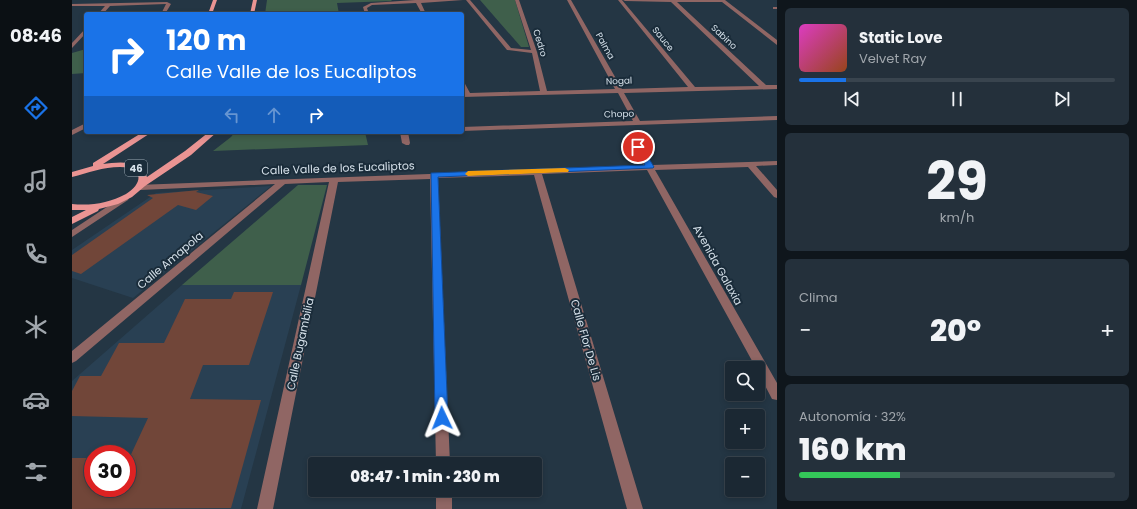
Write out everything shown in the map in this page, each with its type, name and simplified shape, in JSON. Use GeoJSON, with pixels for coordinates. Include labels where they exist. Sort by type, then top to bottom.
{"type":"FeatureCollection","features":[{"type":"Feature","properties":{"kind":"main road"},"geometry":{"type":"LineString","coordinates":[[211,12],[215,0]]}},
{"type":"Feature","properties":{"kind":"main road"},"geometry":{"type":"LineString","coordinates":[[252,12],[255,0]]}},
{"type":"Feature","properties":{"kind":"main road","name":"46"},"geometry":{"type":"LineString","coordinates":[[91,168],[145,134]]}},
{"type":"Feature","properties":{"kind":"main road","name":"46"},"geometry":{"type":"LineString","coordinates":[[72,221],[102,206],[126,197],[188,153],[211,134]]}},
{"type":"Feature","properties":{"kind":"main road","name":"46"},"geometry":{"type":"LineString","coordinates":[[72,175],[91,168],[111,165],[130,166],[138,169],[143,174],[144,180],[141,185]]}},
{"type":"Feature","properties":{"kind":"main road","name":"46"},"geometry":{"type":"LineString","coordinates":[[72,207],[85,208],[102,206]]}},
{"type":"Feature","properties":{"kind":"street"},"geometry":{"type":"LineString","coordinates":[[366,12],[365,8],[371,4],[461,0]]}},
{"type":"Feature","properties":{"kind":"street"},"geometry":{"type":"LineString","coordinates":[[468,0],[509,49],[534,52]]}},
{"type":"Feature","properties":{"kind":"street","name":"Cedro"},"geometry":{"type":"LineString","coordinates":[[517,0],[534,52],[544,92]]}},
{"type":"Feature","properties":{"kind":"street","name":"Palma"},"geometry":{"type":"LineString","coordinates":[[570,0],[637,122]]}},
{"type":"Feature","properties":{"kind":"street","name":"Sauce"},"geometry":{"type":"LineString","coordinates":[[620,0],[692,88]]}},
{"type":"Feature","properties":{"kind":"street"},"geometry":{"type":"LineString","coordinates":[[625,0],[722,1],[777,43]]}},
{"type":"Feature","properties":{"kind":"street","name":"Sabino"},"geometry":{"type":"LineString","coordinates":[[672,0],[764,87]]}},
{"type":"Feature","properties":{"kind":"street"},"geometry":{"type":"LineString","coordinates":[[417,1],[423,12]]}},
{"type":"Feature","properties":{"kind":"street"},"geometry":{"type":"LineString","coordinates":[[72,5],[162,2],[169,4],[164,12]]}},
{"type":"Feature","properties":{"kind":"street"},"geometry":{"type":"LineString","coordinates":[[102,12],[109,4]]}},
{"type":"Feature","properties":{"kind":"street"},"geometry":{"type":"LineString","coordinates":[[72,46],[84,32]]}},
{"type":"Feature","properties":{"kind":"street","name":"Nogal"},"geometry":{"type":"LineString","coordinates":[[465,95],[777,86]]}},
{"type":"Feature","properties":{"kind":"street","name":"Chopo"},"geometry":{"type":"LineString","coordinates":[[464,129],[777,118]]}},
{"type":"Feature","properties":{"kind":"street"},"geometry":{"type":"LineString","coordinates":[[72,133],[84,126]]}},
{"type":"Feature","properties":{"kind":"street"},"geometry":{"type":"LineString","coordinates":[[404,134],[406,143]]}},
{"type":"Feature","properties":{"kind":"street","name":"Avenida Galaxia"},"geometry":{"type":"LineString","coordinates":[[638,147],[777,395]]}},
{"type":"Feature","properties":{"kind":"street","name":"Calle Valle de los Eucaliptos"},"geometry":{"type":"LineString","coordinates":[[141,185],[777,163]]}},
{"type":"Feature","properties":{"kind":"street"},"geometry":{"type":"LineString","coordinates":[[750,164],[777,195]]}},
{"type":"Feature","properties":{"kind":"street","name":"Calle Flor De Lis"},"geometry":{"type":"LineString","coordinates":[[537,171],[635,509]]}},
{"type":"Feature","properties":{"kind":"street"},"geometry":{"type":"LineString","coordinates":[[434,175],[443,457]]}},
{"type":"Feature","properties":{"kind":"street","name":"Calle Bugambilia"},"geometry":{"type":"LineString","coordinates":[[266,509],[334,179]]}},
{"type":"Feature","properties":{"kind":"street","name":"Calle Amapola"},"geometry":{"type":"LineString","coordinates":[[72,358],[284,181]]}},
{"type":"Feature","properties":{"kind":"street"},"geometry":{"type":"LineString","coordinates":[[72,234],[126,197]]}},
{"type":"Feature","properties":{"kind":"street"},"geometry":{"type":"LineString","coordinates":[[444,497],[444,509]]}},
{"type":"Feature","properties":{"kind":"shaded area"},"geometry":{"type":"Polygon","coordinates":[[[271,186],[133,298],[72,278],[72,250],[156,193],[271,186]]]}},
{"type":"Feature","properties":{"kind":"shaded area"},"geometry":{"type":"Polygon","coordinates":[[[182,285],[301,285],[241,509],[72,509],[72,381],[182,285]]]}},
{"type":"Feature","properties":{"kind":"green space"},"geometry":{"type":"Polygon","coordinates":[[[267,0],[392,1],[337,3],[339,12],[265,12],[267,0]]]}},
{"type":"Feature","properties":{"kind":"green space"},"geometry":{"type":"Polygon","coordinates":[[[480,0],[515,0],[529,47],[521,47],[480,0]]]}},
{"type":"Feature","properties":{"kind":"green space"},"geometry":{"type":"Polygon","coordinates":[[[84,50],[84,73],[72,74],[72,53],[84,50]]]}},
{"type":"Feature","properties":{"kind":"green space"},"geometry":{"type":"Polygon","coordinates":[[[233,134],[365,134],[368,145],[213,151],[233,134]]]}},
{"type":"Feature","properties":{"kind":"green space"},"geometry":{"type":"Polygon","coordinates":[[[298,185],[327,185],[301,285],[182,285],[298,185]]]}},
{"type":"Feature","properties":{"kind":"building"},"geometry":{"type":"Polygon","coordinates":[[[199,190],[196,192],[213,196],[196,210],[178,205],[81,274],[72,271],[72,255],[153,198],[147,195],[199,190]]]}},
{"type":"Feature","properties":{"kind":"building"},"geometry":{"type":"Polygon","coordinates":[[[234,292],[273,292],[249,365],[203,365],[190,399],[261,400],[231,508],[72,509],[72,458],[84,458],[84,497],[136,497],[135,445],[148,418],[72,416],[72,391],[80,376],[101,376],[119,343],[164,343],[185,299],[231,299],[234,292]]]}},
{"type":"Feature","properties":{"kind":"slow traffic"},"geometry":{"type":"LineString","coordinates":[[468,174],[565,170]]}},
{"type":"Feature","properties":{"kind":"route"},"geometry":{"type":"LineString","coordinates":[[442,418],[434,175],[650,167],[638,147]]}}]}
